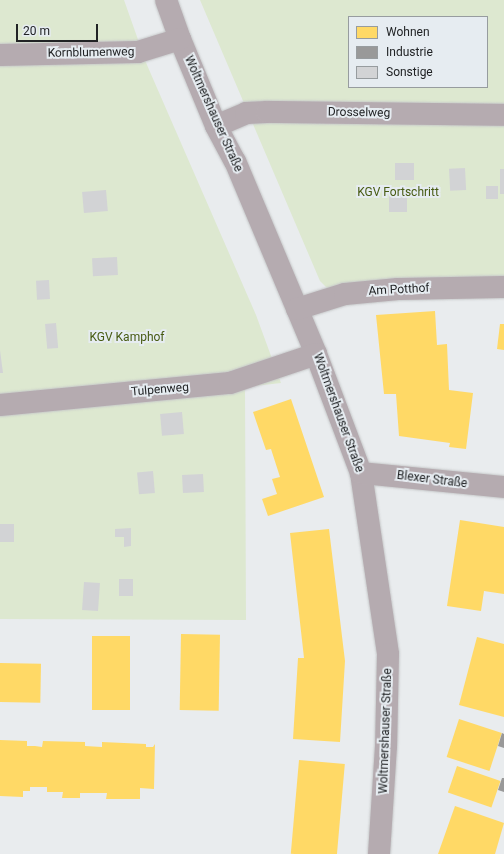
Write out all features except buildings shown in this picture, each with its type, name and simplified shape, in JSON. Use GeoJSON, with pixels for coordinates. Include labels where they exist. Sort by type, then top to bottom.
{"type":"FeatureCollection","features":[{"type":"Feature","properties":{"kind":"street","name":"Woltmershauser Straße"},"geometry":{"type":"LineString","coordinates":[[166,0],[180,40],[216,126],[235,161],[316,354],[361,473],[388,654],[386,746],[379,854]]}},
{"type":"Feature","properties":{"kind":"street","name":"Kornblumenweg"},"geometry":{"type":"LineString","coordinates":[[0,55],[138,52],[180,40]]}},
{"type":"Feature","properties":{"kind":"street","name":"Drosselweg"},"geometry":{"type":"LineString","coordinates":[[216,126],[246,113],[268,112],[504,115]]}},
{"type":"Feature","properties":{"kind":"street","name":"Am Potthof"},"geometry":{"type":"LineString","coordinates":[[297,309],[345,294],[398,289],[504,287]]}},
{"type":"Feature","properties":{"kind":"street","name":"Tulpenweg"},"geometry":{"type":"LineString","coordinates":[[0,405],[230,383],[316,354]]}},
{"type":"Feature","properties":{"kind":"street","name":"Blexer Straße"},"geometry":{"type":"LineString","coordinates":[[361,473],[504,487]]}},
{"type":"Feature","properties":{"kind":"green space","name":"KGV Kamphof"},"geometry":{"type":"Polygon","coordinates":[[[0,0],[124,0],[147,65],[256,315],[281,383],[245,387],[246,620],[0,619],[0,0]]]}},
{"type":"Feature","properties":{"kind":"green space","name":"KGV Fortschritt"},"geometry":{"type":"Polygon","coordinates":[[[200,0],[504,0],[504,296],[341,302],[320,281],[200,0]]]}}]}
